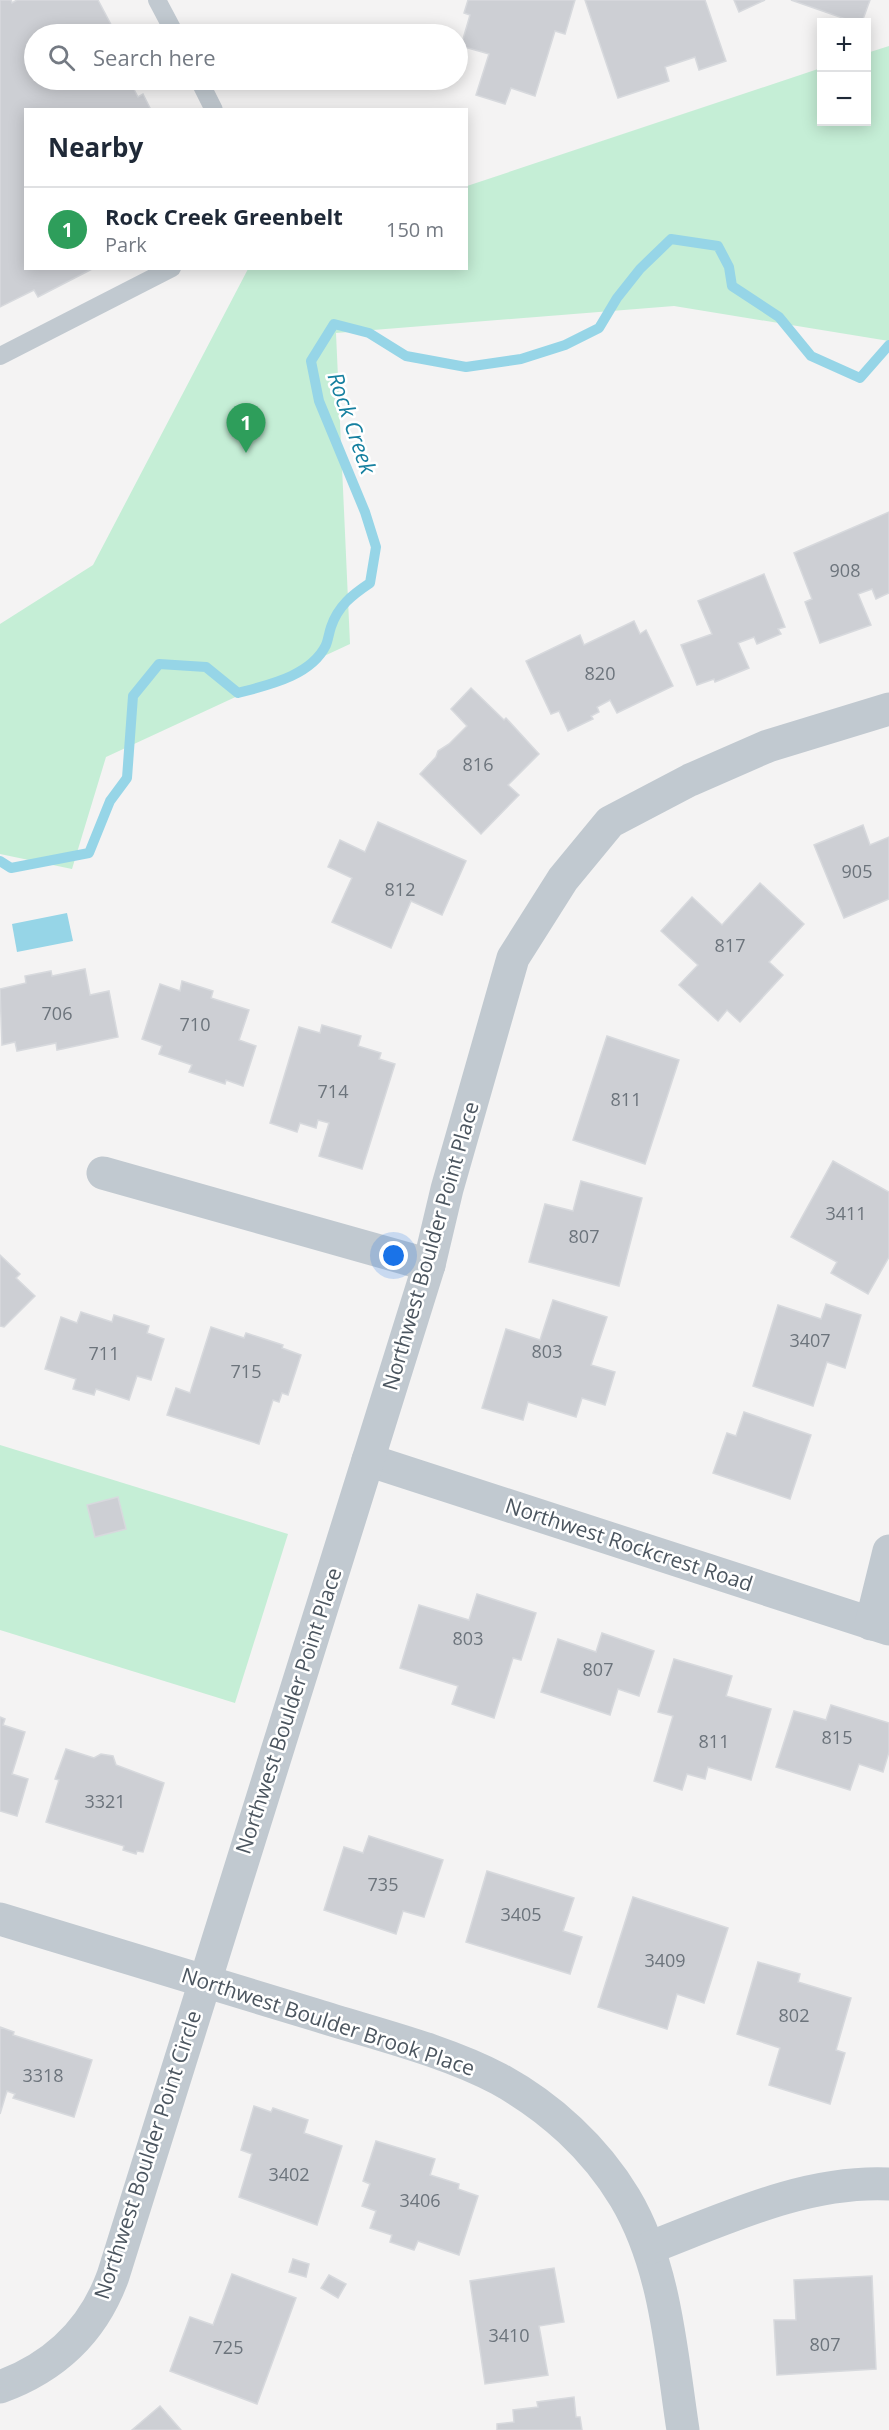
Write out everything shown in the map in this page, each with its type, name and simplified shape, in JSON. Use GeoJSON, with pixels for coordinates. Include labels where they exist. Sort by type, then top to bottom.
{"type":"FeatureCollection","features":[{"type":"Feature","properties":{"kind":"street","name":"Northwest Boulder Point Place"},"geometry":{"type":"LineString","coordinates":[[203,1981],[429,1265],[447,1189],[513,958],[569,871],[610,822],[690,780],[768,746],[889,709]]}},
{"type":"Feature","properties":{"kind":"street"},"geometry":{"type":"LineString","coordinates":[[103,1173],[429,1265]]}},
{"type":"Feature","properties":{"kind":"street","name":"Northwest Rockcrest Road"},"geometry":{"type":"LineString","coordinates":[[368,1460],[880,1627]]}},
{"type":"Feature","properties":{"kind":"street"},"geometry":{"type":"LineString","coordinates":[[880,1627],[889,1551]]}},
{"type":"Feature","properties":{"kind":"street","name":"Northwest Boulder Brook Place"},"geometry":{"type":"LineString","coordinates":[[0,1919],[412,2045],[498,2079],[552,2114],[592,2152],[625,2198],[649,2248],[665,2312],[682,2430]]}},
{"type":"Feature","properties":{"kind":"street","name":"Northwest Boulder Point Circle"},"geometry":{"type":"LineString","coordinates":[[0,2387],[27,2378],[60,2356],[85,2330],[105,2297],[203,1981]]}},
{"type":"Feature","properties":{"kind":"street"},"geometry":{"type":"LineString","coordinates":[[649,2248],[766,2204],[814,2190],[871,2183],[889,2184]]}},
{"type":"Feature","properties":{"kind":"lane"},"geometry":{"type":"LineString","coordinates":[[157,0],[170,24]]}},
{"type":"Feature","properties":{"kind":"lane"},"geometry":{"type":"LineString","coordinates":[[204,90],[213,108]]}},
{"type":"Feature","properties":{"kind":"lane"},"geometry":{"type":"LineString","coordinates":[[0,356],[168,270]]}},
{"type":"Feature","properties":{"kind":"green space"},"geometry":{"type":"Polygon","coordinates":[[[889,46],[889,341],[674,306],[336,333],[350,644],[106,757],[72,869],[0,854],[0,624],[93,565],[247,270],[468,270],[468,186],[817,69],[817,126],[871,126],[871,52],[889,46]]]}},
{"type":"Feature","properties":{"kind":"green space"},"geometry":{"type":"Polygon","coordinates":[[[0,1445],[288,1534],[235,1703],[0,1630],[0,1445]]]}},
{"type":"Feature","properties":{"kind":"water"},"geometry":{"type":"Polygon","coordinates":[[[67,913],[73,941],[17,952],[12,924],[67,913]]]}},
{"type":"Feature","properties":{"kind":"building"},"geometry":{"type":"Polygon","coordinates":[[[0,0],[11,0],[12,3],[17,0],[98,0],[111,24],[24,24],[24,90],[134,90],[138,97],[143,94],[150,108],[24,108],[24,270],[90,270],[38,297],[34,290],[0,307],[0,0]]]}},
{"type":"Feature","properties":{"kind":"building"},"geometry":{"type":"Polygon","coordinates":[[[468,0],[575,0],[565,34],[555,31],[535,96],[511,88],[505,104],[476,95],[489,54],[468,48],[467,24],[470,15],[464,13],[468,0]]]}},
{"type":"Feature","properties":{"kind":"building"},"geometry":{"type":"Polygon","coordinates":[[[585,0],[705,0],[726,61],[699,70],[695,57],[665,67],[669,81],[618,98],[585,0]]]}},
{"type":"Feature","properties":{"kind":"building"},"geometry":{"type":"Polygon","coordinates":[[[734,0],[765,0],[739,12],[734,0]]]}},
{"type":"Feature","properties":{"kind":"building"},"geometry":{"type":"Polygon","coordinates":[[[791,0],[870,0],[863,18],[843,18],[791,0]]]}},
{"type":"Feature","properties":{"kind":"building"},"geometry":{"type":"Polygon","coordinates":[[[889,512],[889,593],[876,599],[872,589],[858,594],[871,625],[820,643],[805,602],[812,599],[794,553],[889,512]]]}},
{"type":"Feature","properties":{"kind":"building"},"geometry":{"type":"Polygon","coordinates":[[[764,574],[785,627],[778,629],[781,634],[757,644],[754,637],[738,643],[749,668],[715,682],[714,679],[697,685],[681,645],[712,634],[698,601],[764,574]]]}},
{"type":"Feature","properties":{"kind":"building"},"geometry":{"type":"Polygon","coordinates":[[[634,621],[640,634],[646,630],[673,686],[617,713],[610,700],[597,707],[599,712],[591,716],[593,719],[568,731],[559,711],[551,714],[526,661],[580,635],[584,645],[634,621]]]}},
{"type":"Feature","properties":{"kind":"building"},"geometry":{"type":"Polygon","coordinates":[[[471,688],[504,720],[506,718],[539,754],[508,785],[519,795],[481,834],[420,774],[436,757],[438,751],[449,744],[467,726],[451,709],[471,688]]]}},
{"type":"Feature","properties":{"kind":"building"},"geometry":{"type":"Polygon","coordinates":[[[378,822],[466,861],[442,915],[411,901],[391,948],[332,922],[352,878],[328,867],[340,840],[365,852],[378,822]]]}},
{"type":"Feature","properties":{"kind":"building"},"geometry":{"type":"Polygon","coordinates":[[[863,825],[870,845],[889,837],[889,899],[844,918],[814,845],[863,825]]]}},
{"type":"Feature","properties":{"kind":"building"},"geometry":{"type":"Polygon","coordinates":[[[760,883],[804,924],[769,962],[783,975],[740,1022],[727,1010],[718,1021],[679,985],[698,965],[661,931],[692,897],[722,925],[760,883]]]}},
{"type":"Feature","properties":{"kind":"building"},"geometry":{"type":"Polygon","coordinates":[[[85,969],[90,995],[109,991],[118,1037],[57,1050],[56,1043],[17,1051],[15,1042],[2,1045],[0,989],[26,983],[25,976],[51,971],[52,976],[85,969]]]}},
{"type":"Feature","properties":{"kind":"building"},"geometry":{"type":"Polygon","coordinates":[[[182,981],[213,991],[211,998],[249,1010],[239,1040],[256,1046],[243,1086],[226,1080],[225,1084],[189,1072],[192,1065],[159,1054],[162,1046],[142,1039],[160,984],[180,991],[182,981]]]}},
{"type":"Feature","properties":{"kind":"building"},"geometry":{"type":"Polygon","coordinates":[[[322,1025],[361,1036],[358,1046],[381,1053],[379,1059],[395,1064],[362,1169],[319,1156],[329,1123],[318,1120],[316,1128],[300,1123],[297,1132],[270,1123],[299,1027],[320,1033],[322,1025]]]}},
{"type":"Feature","properties":{"kind":"building"},"geometry":{"type":"Polygon","coordinates":[[[607,1036],[679,1060],[645,1164],[573,1140],[607,1036]]]}},
{"type":"Feature","properties":{"kind":"building"},"geometry":{"type":"Polygon","coordinates":[[[833,1161],[889,1192],[889,1257],[868,1294],[831,1273],[837,1262],[791,1237],[833,1161]]]}},
{"type":"Feature","properties":{"kind":"building"},"geometry":{"type":"Polygon","coordinates":[[[581,1181],[642,1198],[619,1286],[529,1262],[545,1204],[573,1211],[581,1181]]]}},
{"type":"Feature","properties":{"kind":"building"},"geometry":{"type":"Polygon","coordinates":[[[0,1255],[20,1274],[16,1278],[35,1296],[4,1327],[0,1326],[0,1255]]]}},
{"type":"Feature","properties":{"kind":"building"},"geometry":{"type":"Polygon","coordinates":[[[553,1300],[607,1317],[591,1365],[615,1372],[605,1405],[582,1398],[576,1417],[528,1402],[523,1420],[482,1408],[506,1329],[540,1340],[553,1300]]]}},
{"type":"Feature","properties":{"kind":"building"},"geometry":{"type":"Polygon","coordinates":[[[826,1304],[861,1315],[845,1368],[827,1362],[813,1406],[753,1386],[778,1305],[821,1319],[826,1304]]]}},
{"type":"Feature","properties":{"kind":"building"},"geometry":{"type":"Polygon","coordinates":[[[81,1312],[112,1322],[114,1315],[149,1326],[147,1333],[164,1339],[151,1380],[137,1376],[129,1400],[96,1389],[94,1395],[73,1389],[76,1379],[45,1369],[61,1317],[77,1323],[81,1312]]]}},
{"type":"Feature","properties":{"kind":"building"},"geometry":{"type":"Polygon","coordinates":[[[211,1327],[244,1338],[246,1333],[283,1345],[282,1348],[301,1355],[288,1395],[282,1393],[279,1402],[273,1400],[259,1444],[167,1415],[176,1388],[190,1393],[211,1327]]]}},
{"type":"Feature","properties":{"kind":"building"},"geometry":{"type":"Polygon","coordinates":[[[744,1412],[811,1435],[790,1499],[713,1473],[727,1433],[736,1436],[744,1412]]]}},
{"type":"Feature","properties":{"kind":"building"},"geometry":{"type":"Polygon","coordinates":[[[118,1497],[126,1529],[95,1537],[87,1505],[118,1497]]]}},
{"type":"Feature","properties":{"kind":"building"},"geometry":{"type":"Polygon","coordinates":[[[477,1594],[536,1613],[521,1660],[513,1658],[494,1718],[452,1704],[458,1686],[400,1668],[419,1605],[469,1620],[477,1594]]]}},
{"type":"Feature","properties":{"kind":"building"},"geometry":{"type":"Polygon","coordinates":[[[602,1633],[654,1651],[639,1696],[618,1689],[610,1715],[541,1692],[558,1639],[596,1652],[602,1633]]]}},
{"type":"Feature","properties":{"kind":"building"},"geometry":{"type":"Polygon","coordinates":[[[674,1659],[732,1676],[726,1696],[771,1709],[751,1780],[708,1767],[705,1779],[687,1774],[682,1790],[654,1781],[673,1716],[658,1712],[674,1659]]]}},
{"type":"Feature","properties":{"kind":"building"},"geometry":{"type":"Polygon","coordinates":[[[831,1705],[889,1723],[889,1752],[883,1772],[859,1764],[850,1790],[776,1767],[794,1711],[826,1720],[831,1705]]]}},
{"type":"Feature","properties":{"kind":"building"},"geometry":{"type":"Polygon","coordinates":[[[0,1717],[5,1719],[3,1725],[25,1732],[12,1774],[28,1779],[17,1816],[0,1811],[0,1717]]]}},
{"type":"Feature","properties":{"kind":"building"},"geometry":{"type":"Polygon","coordinates":[[[66,1749],[94,1758],[101,1754],[113,1756],[116,1765],[164,1783],[143,1852],[137,1851],[136,1854],[123,1850],[124,1846],[46,1822],[59,1780],[55,1779],[66,1749]]]}},
{"type":"Feature","properties":{"kind":"building"},"geometry":{"type":"Polygon","coordinates":[[[369,1836],[443,1860],[424,1917],[403,1911],[396,1934],[324,1910],[344,1847],[363,1853],[369,1836]]]}},
{"type":"Feature","properties":{"kind":"building"},"geometry":{"type":"Polygon","coordinates":[[[487,1871],[574,1898],[563,1931],[582,1937],[570,1974],[466,1942],[487,1871]]]}},
{"type":"Feature","properties":{"kind":"building"},"geometry":{"type":"Polygon","coordinates":[[[633,1897],[728,1928],[704,2003],[677,1994],[667,2029],[598,2007],[633,1897]]]}},
{"type":"Feature","properties":{"kind":"building"},"geometry":{"type":"Polygon","coordinates":[[[758,1962],[800,1974],[798,1982],[851,1998],[836,2050],[845,2053],[830,2104],[769,2085],[780,2048],[737,2034],[758,1962]]]}},
{"type":"Feature","properties":{"kind":"building"},"geometry":{"type":"Polygon","coordinates":[[[0,2027],[14,2032],[13,2035],[92,2060],[74,2117],[13,2098],[15,2094],[7,2091],[0,2114],[0,2027]]]}},
{"type":"Feature","properties":{"kind":"building"},"geometry":{"type":"Polygon","coordinates":[[[254,2106],[271,2112],[273,2108],[308,2120],[304,2133],[342,2146],[317,2225],[239,2197],[252,2154],[241,2150],[254,2106]]]}},
{"type":"Feature","properties":{"kind":"building"},"geometry":{"type":"Polygon","coordinates":[[[376,2141],[435,2159],[430,2175],[459,2184],[458,2189],[478,2196],[459,2255],[418,2241],[414,2250],[390,2242],[392,2235],[370,2228],[376,2211],[362,2206],[370,2184],[363,2181],[376,2141]]]}},
{"type":"Feature","properties":{"kind":"building"},"geometry":{"type":"Polygon","coordinates":[[[293,2259],[309,2264],[306,2277],[289,2272],[293,2259]]]}},
{"type":"Feature","properties":{"kind":"building"},"geometry":{"type":"Polygon","coordinates":[[[554,2268],[564,2322],[539,2326],[548,2375],[485,2384],[470,2281],[554,2268]]]}},
{"type":"Feature","properties":{"kind":"building"},"geometry":{"type":"Polygon","coordinates":[[[232,2274],[296,2298],[257,2404],[170,2371],[190,2317],[213,2325],[232,2274]]]}},
{"type":"Feature","properties":{"kind":"building"},"geometry":{"type":"Polygon","coordinates":[[[329,2275],[346,2284],[338,2298],[321,2288],[329,2275]]]}},
{"type":"Feature","properties":{"kind":"building"},"geometry":{"type":"Polygon","coordinates":[[[872,2276],[876,2369],[777,2375],[774,2320],[796,2320],[794,2280],[872,2276]]]}},
{"type":"Feature","properties":{"kind":"building"},"geometry":{"type":"Polygon","coordinates":[[[574,2397],[576,2417],[580,2417],[582,2430],[497,2430],[497,2424],[514,2422],[513,2410],[538,2407],[537,2402],[574,2397]]]}},
{"type":"Feature","properties":{"kind":"building"},"geometry":{"type":"Polygon","coordinates":[[[160,2406],[181,2430],[132,2430],[160,2406]]]}},
{"type":"Feature","properties":{"kind":"waterway","name":"Rock Creek"},"geometry":{"type":"LineString","coordinates":[[0,861],[11,868],[89,853],[110,801],[127,778],[133,696],[159,664],[206,667],[238,693],[288,678],[319,656],[342,607],[370,583],[376,547],[365,512],[319,401],[311,361],[334,324],[369,333],[406,356],[466,367],[521,359],[565,345],[599,328],[617,298],[640,269],[671,239],[718,246],[729,267],[732,286],[779,317],[811,356],[860,378],[889,345]]}},
{"type":"Feature","properties":{"kind":"place","name":"Rock Creek Greenbelt"},"geometry":{"type":"Point","coordinates":[246,453]}}]}
